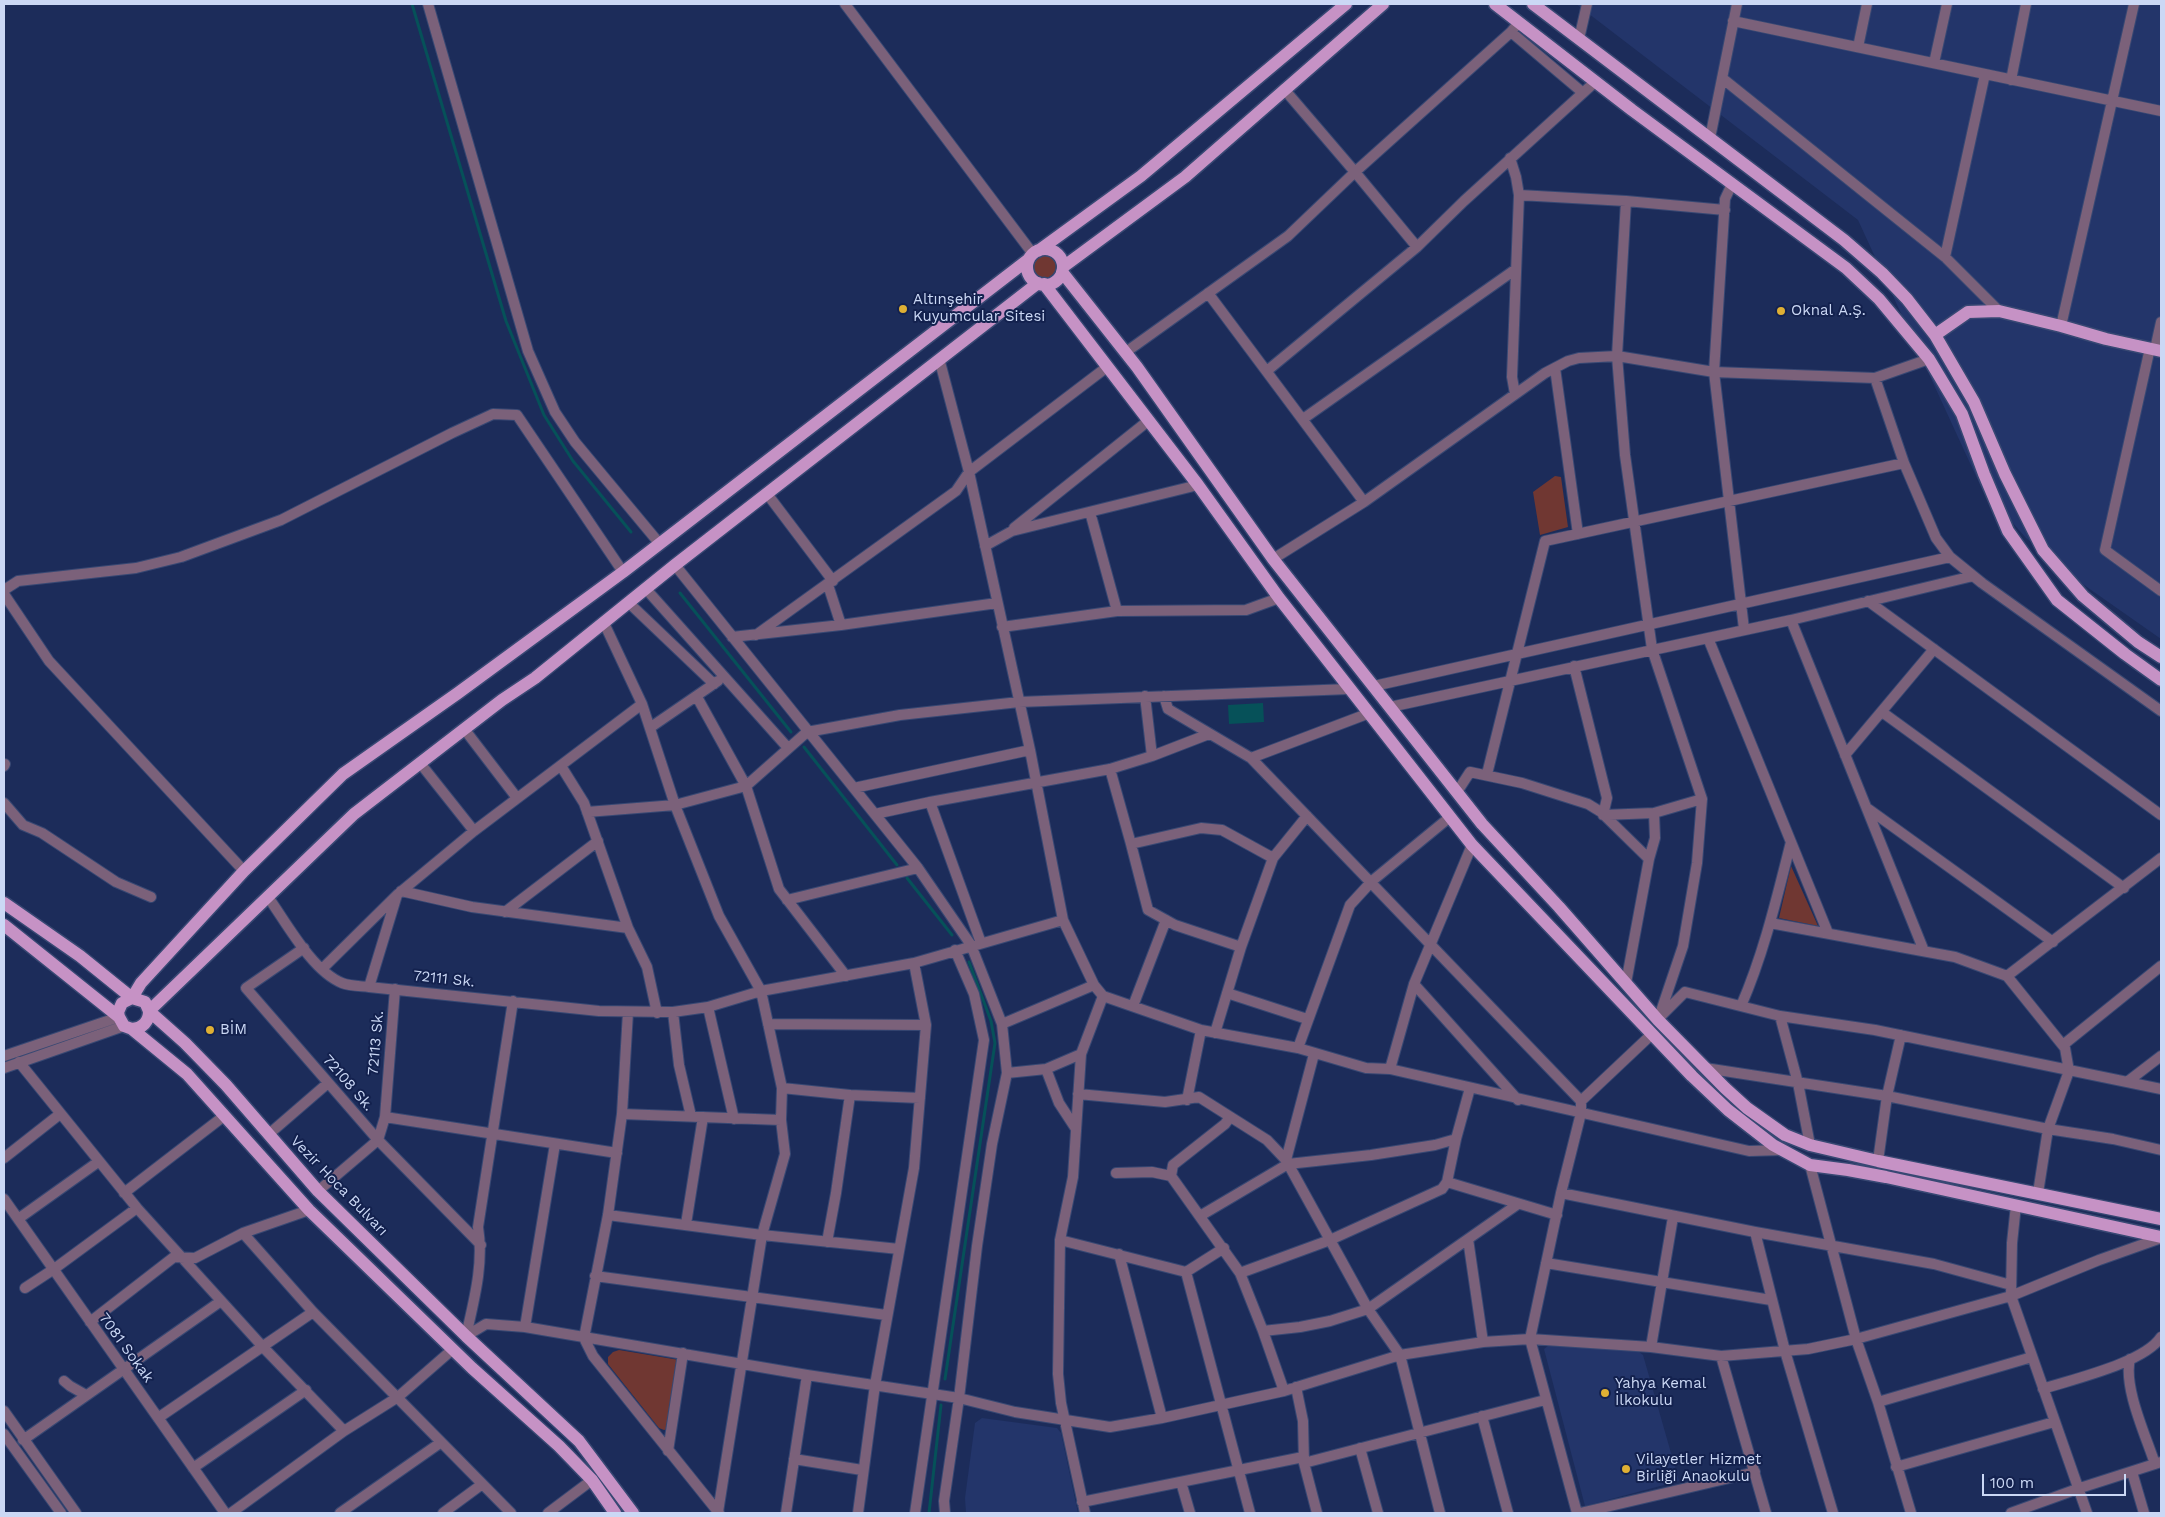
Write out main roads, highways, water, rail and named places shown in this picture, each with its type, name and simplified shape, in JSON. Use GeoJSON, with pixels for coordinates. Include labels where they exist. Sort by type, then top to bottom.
{"type":"FeatureCollection","features":[{"type":"Feature","properties":{"kind":"main road"},"geometry":{"type":"LineString","coordinates":[[125,1024],[119,1007],[122,1003],[132,998],[141,984],[244,871],[343,774],[458,693],[623,572],[1033,254],[1141,176],[1346,4]]}},
{"type":"Feature","properties":{"kind":"main road"},"geometry":{"type":"LineString","coordinates":[[125,1024],[144,1025],[149,1016],[149,1011],[354,814],[604,623],[1021,297],[1041,284],[1055,281],[1062,269],[1076,257],[1185,177],[1383,4]]}},
{"type":"Feature","properties":{"kind":"main road"},"geometry":{"type":"LineString","coordinates":[[1495,4],[1515,27],[1595,82],[1846,268],[1879,299],[1929,359],[1962,414],[2008,531],[2057,600],[2161,680]]}},
{"type":"Feature","properties":{"kind":"main road"},"geometry":{"type":"LineString","coordinates":[[1533,4],[1844,240],[1882,273],[1907,299],[1935,335],[1974,402],[2005,474],[2043,550],[2083,596],[2138,642],[2161,657]]}},
{"type":"Feature","properties":{"kind":"main road"},"geometry":{"type":"LineString","coordinates":[[2161,1219],[1878,1161],[1810,1145],[1785,1135],[1747,1108],[1658,1020],[1559,907],[1482,824],[1273,559],[1126,352],[1073,287],[1062,269],[1062,261],[1054,252],[1043,249],[1033,254],[1028,264],[1030,276],[1041,284],[1055,299],[1198,485],[1279,598],[1367,714],[1472,845],[1652,1034],[1728,1110],[1773,1145],[1785,1150],[1810,1166],[1848,1170],[2016,1204],[2161,1237]]}},
{"type":"Feature","properties":{"kind":"main road"},"geometry":{"type":"LineString","coordinates":[[1073,287],[1070,276],[1076,257]]}},
{"type":"Feature","properties":{"kind":"main road"},"geometry":{"type":"LineString","coordinates":[[1021,297],[1034,292],[1055,299]]}},
{"type":"Feature","properties":{"kind":"main road"},"geometry":{"type":"LineString","coordinates":[[1935,335],[1968,312],[1999,311],[2106,339],[2155,349]]}},
{"type":"Feature","properties":{"kind":"main road","name":"Vezir Hoca Bulvarı"},"geometry":{"type":"LineString","coordinates":[[4,903],[80,956],[132,998],[145,1002],[149,1011],[180,1038],[226,1085],[318,1191],[466,1336],[578,1441],[632,1513]]}},
{"type":"Feature","properties":{"kind":"main road"},"geometry":{"type":"LineString","coordinates":[[4,925],[186,1074],[309,1210],[452,1349],[558,1446],[592,1480],[615,1513]]}},
{"type":"Feature","properties":{"kind":"waterway"},"geometry":{"type":"LineString","coordinates":[[412,4],[506,321],[544,415],[573,461],[631,532]]}},
{"type":"Feature","properties":{"kind":"waterway"},"geometry":{"type":"LineString","coordinates":[[680,593],[791,732]]}},
{"type":"Feature","properties":{"kind":"waterway"},"geometry":{"type":"LineString","coordinates":[[804,747],[897,865]]}},
{"type":"Feature","properties":{"kind":"waterway"},"geometry":{"type":"LineString","coordinates":[[907,878],[952,935]]}},
{"type":"Feature","properties":{"kind":"waterway"},"geometry":{"type":"LineString","coordinates":[[945,1379],[995,1043],[991,1021],[969,962]]}},
{"type":"Feature","properties":{"kind":"waterway"},"geometry":{"type":"LineString","coordinates":[[929,1513],[941,1405]]}},
{"type":"Feature","properties":{"kind":"place","name":"Altınşehir Kuyumcular Sitesi"},"geometry":{"type":"Point","coordinates":[903,309]}},
{"type":"Feature","properties":{"kind":"place","name":"Oknal A.Ş."},"geometry":{"type":"Point","coordinates":[1781,311]}},
{"type":"Feature","properties":{"kind":"place","name":"BİM"},"geometry":{"type":"Point","coordinates":[210,1030]}},
{"type":"Feature","properties":{"kind":"place","name":"Yahya Kemal İlkokulu"},"geometry":{"type":"Point","coordinates":[1605,1393]}},
{"type":"Feature","properties":{"kind":"place","name":"Vilayetler Hizmet Birliği Anaokulu"},"geometry":{"type":"Point","coordinates":[1626,1469]}}]}
